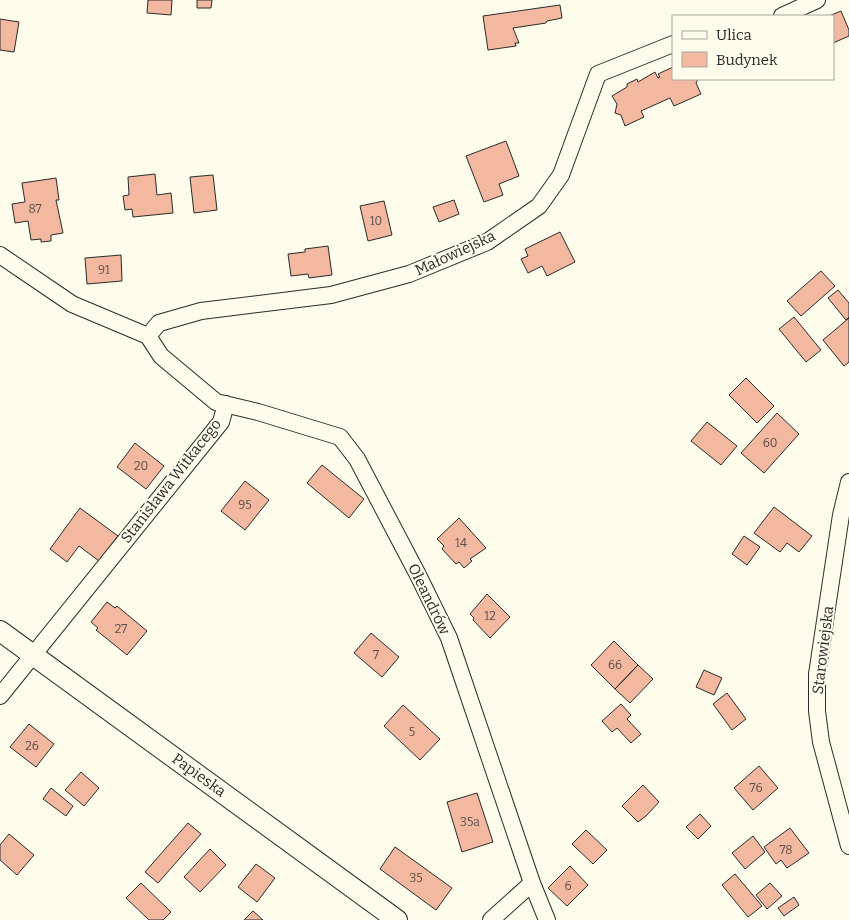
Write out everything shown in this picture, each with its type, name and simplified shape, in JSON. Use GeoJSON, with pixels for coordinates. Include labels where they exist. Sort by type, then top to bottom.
{"type":"FeatureCollection","features":[{"type":"Feature","properties":{"kind":"street"},"geometry":{"type":"LineString","coordinates":[[784,15],[817,0]]}},
{"type":"Feature","properties":{"kind":"street","name":"Małowiejska"},"geometry":{"type":"LineString","coordinates":[[148,336],[159,323],[201,311],[331,295],[409,274],[486,242],[539,206],[562,176],[598,74],[672,44]]}},
{"type":"Feature","properties":{"kind":"street"},"geometry":{"type":"LineString","coordinates":[[0,255],[72,304],[148,336]]}},
{"type":"Feature","properties":{"kind":"street","name":"Stanisława Witkacego"},"geometry":{"type":"LineString","coordinates":[[0,696],[220,422],[226,404],[216,402],[161,356],[148,336]]}},
{"type":"Feature","properties":{"kind":"street","name":"Oleandrów"},"geometry":{"type":"LineString","coordinates":[[226,404],[340,437],[357,460],[449,638],[532,884],[547,920]]}},
{"type":"Feature","properties":{"kind":"street","name":"Starowiejska"},"geometry":{"type":"LineString","coordinates":[[849,482],[841,515],[817,674],[816,711],[821,742],[849,846]]}},
{"type":"Feature","properties":{"kind":"street","name":"Papieska"},"geometry":{"type":"LineString","coordinates":[[0,631],[398,920]]}},
{"type":"Feature","properties":{"kind":"street"},"geometry":{"type":"LineString","coordinates":[[491,920],[532,884]]}},
{"type":"Feature","properties":{"kind":"building"},"geometry":{"type":"Polygon","coordinates":[[[148,0],[172,0],[171,15],[147,13],[148,0]]]}},
{"type":"Feature","properties":{"kind":"building"},"geometry":{"type":"Polygon","coordinates":[[[197,0],[212,0],[211,8],[197,8],[197,0]]]}},
{"type":"Feature","properties":{"kind":"building"},"geometry":{"type":"Polygon","coordinates":[[[560,5],[562,18],[547,21],[546,23],[513,28],[519,43],[515,43],[516,46],[488,50],[483,16],[560,5]]]}},
{"type":"Feature","properties":{"kind":"building"},"geometry":{"type":"Polygon","coordinates":[[[841,11],[849,30],[849,36],[834,43],[834,15],[831,15],[841,11]]]}},
{"type":"Feature","properties":{"kind":"building"},"geometry":{"type":"Polygon","coordinates":[[[0,19],[19,22],[14,52],[0,50],[0,19]]]}},
{"type":"Feature","properties":{"kind":"building"},"geometry":{"type":"Polygon","coordinates":[[[672,67],[672,80],[698,80],[696,83],[701,94],[674,106],[670,98],[641,111],[644,117],[625,126],[621,115],[615,113],[617,104],[612,96],[637,79],[638,82],[655,72],[658,78],[660,77],[658,74],[672,67]]]}},
{"type":"Feature","properties":{"kind":"building"},"geometry":{"type":"Polygon","coordinates":[[[506,141],[519,176],[499,184],[503,195],[484,202],[466,156],[506,141]]]}},
{"type":"Feature","properties":{"kind":"building"},"geometry":{"type":"Polygon","coordinates":[[[155,174],[157,195],[171,193],[173,213],[133,217],[132,209],[125,210],[123,196],[129,195],[128,177],[155,174]]]}},
{"type":"Feature","properties":{"kind":"building"},"geometry":{"type":"Polygon","coordinates":[[[213,175],[217,210],[194,213],[190,177],[213,175]]]}},
{"type":"Feature","properties":{"kind":"building"},"geometry":{"type":"Polygon","coordinates":[[[56,178],[59,200],[56,200],[63,233],[51,235],[51,241],[31,240],[28,221],[15,223],[12,204],[25,202],[22,183],[56,178]]]}},
{"type":"Feature","properties":{"kind":"building"},"geometry":{"type":"Polygon","coordinates":[[[454,200],[459,214],[439,222],[433,207],[454,200]]]}},
{"type":"Feature","properties":{"kind":"building"},"geometry":{"type":"Polygon","coordinates":[[[384,201],[392,235],[368,241],[360,206],[384,201]]]}},
{"type":"Feature","properties":{"kind":"building"},"geometry":{"type":"Polygon","coordinates":[[[560,232],[575,262],[547,276],[542,266],[528,273],[521,259],[528,256],[525,249],[560,232]]]}},
{"type":"Feature","properties":{"kind":"building"},"geometry":{"type":"Polygon","coordinates":[[[328,246],[332,275],[309,278],[308,274],[291,276],[288,254],[305,252],[305,249],[328,246]]]}},
{"type":"Feature","properties":{"kind":"building"},"geometry":{"type":"Polygon","coordinates":[[[121,255],[122,281],[87,284],[85,258],[121,255]]]}},
{"type":"Feature","properties":{"kind":"building"},"geometry":{"type":"Polygon","coordinates":[[[821,271],[835,286],[801,316],[787,301],[821,271]]]}},
{"type":"Feature","properties":{"kind":"building"},"geometry":{"type":"Polygon","coordinates":[[[838,290],[849,303],[849,317],[846,320],[828,298],[838,290]]]}},
{"type":"Feature","properties":{"kind":"building"},"geometry":{"type":"Polygon","coordinates":[[[794,317],[821,350],[806,362],[779,329],[794,317]]]}},
{"type":"Feature","properties":{"kind":"building"},"geometry":{"type":"Polygon","coordinates":[[[849,318],[849,362],[844,366],[823,340],[849,318]]]}},
{"type":"Feature","properties":{"kind":"building"},"geometry":{"type":"Polygon","coordinates":[[[746,378],[774,406],[757,423],[729,395],[746,378]]]}},
{"type":"Feature","properties":{"kind":"building"},"geometry":{"type":"Polygon","coordinates":[[[777,413],[799,434],[764,473],[741,453],[777,413]]]}},
{"type":"Feature","properties":{"kind":"building"},"geometry":{"type":"Polygon","coordinates":[[[707,422],[737,446],[721,465],[691,441],[707,422]]]}},
{"type":"Feature","properties":{"kind":"building"},"geometry":{"type":"Polygon","coordinates":[[[135,443],[164,466],[146,489],[117,467],[135,443]]]}},
{"type":"Feature","properties":{"kind":"building"},"geometry":{"type":"Polygon","coordinates":[[[322,465],[364,499],[349,518],[307,483],[322,465]]]}},
{"type":"Feature","properties":{"kind":"building"},"geometry":{"type":"Polygon","coordinates":[[[245,481],[269,500],[245,530],[221,511],[245,481]]]}},
{"type":"Feature","properties":{"kind":"building"},"geometry":{"type":"Polygon","coordinates":[[[774,507],[812,536],[799,552],[787,543],[780,552],[754,533],[774,507]]]}},
{"type":"Feature","properties":{"kind":"building"},"geometry":{"type":"Polygon","coordinates":[[[80,508],[118,536],[99,561],[79,546],[67,562],[50,549],[80,508]]]}},
{"type":"Feature","properties":{"kind":"building"},"geometry":{"type":"Polygon","coordinates":[[[459,518],[486,548],[470,559],[472,561],[464,568],[459,562],[456,564],[442,549],[444,546],[437,539],[459,518]]]}},
{"type":"Feature","properties":{"kind":"building"},"geometry":{"type":"Polygon","coordinates":[[[744,536],[760,547],[747,565],[732,554],[744,536]]]}},
{"type":"Feature","properties":{"kind":"building"},"geometry":{"type":"Polygon","coordinates":[[[487,594],[510,617],[490,638],[473,620],[474,618],[470,614],[487,594]]]}},
{"type":"Feature","properties":{"kind":"building"},"geometry":{"type":"Polygon","coordinates":[[[107,602],[115,608],[117,606],[147,631],[127,655],[96,630],[98,628],[91,622],[107,602]]]}},
{"type":"Feature","properties":{"kind":"building"},"geometry":{"type":"Polygon","coordinates":[[[371,633],[399,657],[382,677],[354,653],[371,633]]]}},
{"type":"Feature","properties":{"kind":"building"},"geometry":{"type":"Polygon","coordinates":[[[614,641],[638,665],[615,689],[591,665],[614,641]]]}},
{"type":"Feature","properties":{"kind":"building"},"geometry":{"type":"Polygon","coordinates":[[[638,665],[653,679],[630,703],[615,689],[638,665]]]}},
{"type":"Feature","properties":{"kind":"building"},"geometry":{"type":"Polygon","coordinates":[[[704,670],[722,678],[714,695],[696,687],[704,670]]]}},
{"type":"Feature","properties":{"kind":"building"},"geometry":{"type":"Polygon","coordinates":[[[727,693],[746,719],[732,730],[713,704],[727,693]]]}},
{"type":"Feature","properties":{"kind":"building"},"geometry":{"type":"Polygon","coordinates":[[[621,704],[631,715],[627,719],[641,734],[631,743],[617,728],[612,732],[602,721],[621,704]]]}},
{"type":"Feature","properties":{"kind":"building"},"geometry":{"type":"Polygon","coordinates":[[[403,705],[440,739],[420,760],[384,726],[403,705]]]}},
{"type":"Feature","properties":{"kind":"building"},"geometry":{"type":"Polygon","coordinates":[[[29,724],[54,744],[36,767],[10,747],[29,724]]]}},
{"type":"Feature","properties":{"kind":"building"},"geometry":{"type":"Polygon","coordinates":[[[759,766],[778,788],[753,810],[734,788],[759,766]]]}},
{"type":"Feature","properties":{"kind":"building"},"geometry":{"type":"Polygon","coordinates":[[[81,772],[99,788],[84,806],[65,790],[81,772]]]}},
{"type":"Feature","properties":{"kind":"building"},"geometry":{"type":"Polygon","coordinates":[[[643,785],[659,802],[638,822],[622,806],[643,785]]]}},
{"type":"Feature","properties":{"kind":"building"},"geometry":{"type":"Polygon","coordinates":[[[51,788],[73,806],[66,816],[43,799],[51,788]]]}},
{"type":"Feature","properties":{"kind":"building"},"geometry":{"type":"Polygon","coordinates":[[[477,793],[493,842],[462,852],[447,802],[477,793]]]}},
{"type":"Feature","properties":{"kind":"building"},"geometry":{"type":"Polygon","coordinates":[[[700,814],[711,826],[698,839],[686,827],[700,814]]]}},
{"type":"Feature","properties":{"kind":"building"},"geometry":{"type":"Polygon","coordinates":[[[188,823],[201,834],[158,883],[145,872],[188,823]]]}},
{"type":"Feature","properties":{"kind":"building"},"geometry":{"type":"Polygon","coordinates":[[[790,828],[809,853],[787,868],[781,860],[776,864],[764,847],[790,828]]]}},
{"type":"Feature","properties":{"kind":"building"},"geometry":{"type":"Polygon","coordinates":[[[586,830],[607,850],[593,864],[572,844],[586,830]]]}},
{"type":"Feature","properties":{"kind":"building"},"geometry":{"type":"Polygon","coordinates":[[[9,834],[34,855],[17,875],[0,860],[0,845],[9,834]]]}},
{"type":"Feature","properties":{"kind":"building"},"geometry":{"type":"Polygon","coordinates":[[[753,836],[765,852],[745,869],[732,853],[753,836]]]}},
{"type":"Feature","properties":{"kind":"building"},"geometry":{"type":"Polygon","coordinates":[[[395,847],[452,888],[436,910],[380,869],[395,847]]]}},
{"type":"Feature","properties":{"kind":"building"},"geometry":{"type":"Polygon","coordinates":[[[210,849],[226,865],[200,892],[184,877],[210,849]]]}},
{"type":"Feature","properties":{"kind":"building"},"geometry":{"type":"Polygon","coordinates":[[[256,864],[275,878],[257,902],[238,887],[256,864]]]}},
{"type":"Feature","properties":{"kind":"building"},"geometry":{"type":"Polygon","coordinates":[[[570,866],[588,885],[567,906],[548,888],[570,866]]]}},
{"type":"Feature","properties":{"kind":"building"},"geometry":{"type":"Polygon","coordinates":[[[735,874],[762,906],[748,917],[722,885],[735,874]]]}},
{"type":"Feature","properties":{"kind":"building"},"geometry":{"type":"Polygon","coordinates":[[[141,883],[171,912],[163,920],[149,920],[126,898],[141,883]]]}},
{"type":"Feature","properties":{"kind":"building"},"geometry":{"type":"Polygon","coordinates":[[[770,883],[782,896],[767,909],[756,895],[770,883]]]}},
{"type":"Feature","properties":{"kind":"building"},"geometry":{"type":"Polygon","coordinates":[[[794,897],[799,905],[784,916],[778,908],[794,897]]]}},
{"type":"Feature","properties":{"kind":"building"},"geometry":{"type":"Polygon","coordinates":[[[253,911],[263,920],[244,920],[253,911]]]}}]}
